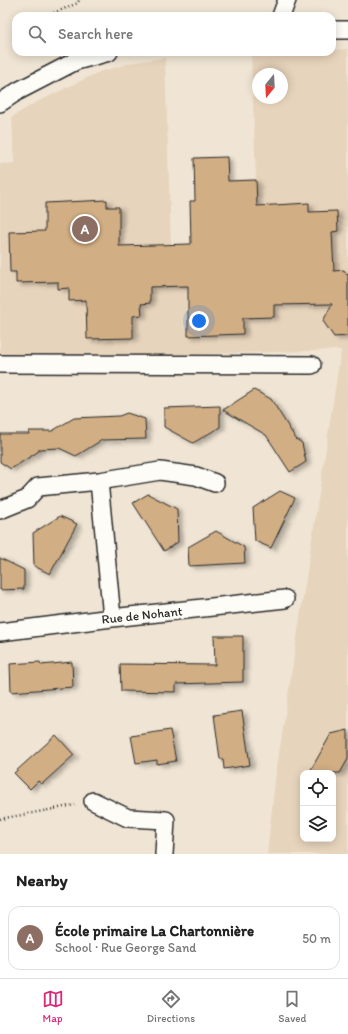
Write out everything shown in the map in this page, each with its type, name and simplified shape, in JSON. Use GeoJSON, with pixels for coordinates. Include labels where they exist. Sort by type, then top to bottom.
{"type":"FeatureCollection","features":[{"type":"Feature","properties":{"kind":"street"},"geometry":{"type":"LineString","coordinates":[[282,12],[287,0]]}},
{"type":"Feature","properties":{"kind":"street"},"geometry":{"type":"LineString","coordinates":[[336,30],[348,30]]}},
{"type":"Feature","properties":{"kind":"street"},"geometry":{"type":"LineString","coordinates":[[0,103],[18,91],[76,61],[94,56]]}},
{"type":"Feature","properties":{"kind":"street"},"geometry":{"type":"LineString","coordinates":[[0,364],[312,365]]}},
{"type":"Feature","properties":{"kind":"street"},"geometry":{"type":"LineString","coordinates":[[0,510],[27,499],[38,487],[99,481],[160,470],[196,476],[215,483]]}},
{"type":"Feature","properties":{"kind":"street"},"geometry":{"type":"LineString","coordinates":[[99,481],[112,618]]}},
{"type":"Feature","properties":{"kind":"street","name":"Rue de Nohant"},"geometry":{"type":"LineString","coordinates":[[0,632],[285,599]]}},
{"type":"Feature","properties":{"kind":"street"},"geometry":{"type":"LineString","coordinates":[[93,801],[128,818],[166,820],[164,854]]}},
{"type":"Feature","properties":{"kind":"path"},"geometry":{"type":"LineString","coordinates":[[56,12],[78,3],[79,0]]}},
{"type":"Feature","properties":{"kind":"path"},"geometry":{"type":"LineString","coordinates":[[0,819],[93,801]]}},
{"type":"Feature","properties":{"kind":"shaded area"},"geometry":{"type":"Polygon","coordinates":[[[348,49],[348,854],[267,854],[275,780],[341,350],[0,360],[0,164],[14,163],[12,117],[33,104],[99,72],[134,62],[165,58],[171,245],[191,244],[190,201],[195,201],[228,180],[256,179],[253,104],[288,104],[288,68],[252,68],[252,79],[251,56],[336,56],[336,50],[348,49]]]}},
{"type":"Feature","properties":{"kind":"building"},"geometry":{"type":"Polygon","coordinates":[[[227,157],[228,181],[256,180],[257,206],[309,203],[309,212],[337,211],[338,231],[332,232],[334,271],[344,270],[347,275],[348,273],[348,336],[334,337],[323,321],[332,304],[274,305],[274,317],[243,318],[243,334],[188,336],[188,286],[150,287],[150,303],[141,304],[142,315],[133,316],[133,338],[87,339],[86,300],[69,301],[69,288],[58,289],[58,282],[16,283],[16,272],[10,272],[9,232],[45,231],[45,203],[107,200],[107,207],[119,207],[119,246],[191,244],[190,201],[195,201],[194,158],[227,157]]]}},
{"type":"Feature","properties":{"kind":"building"},"geometry":{"type":"Polygon","coordinates":[[[254,390],[271,399],[296,439],[302,443],[306,462],[290,472],[266,435],[223,410],[254,390]]]}},
{"type":"Feature","properties":{"kind":"building"},"geometry":{"type":"Polygon","coordinates":[[[220,406],[220,427],[193,443],[164,427],[164,408],[220,406]]]}},
{"type":"Feature","properties":{"kind":"building"},"geometry":{"type":"Polygon","coordinates":[[[127,413],[145,419],[146,439],[102,440],[76,456],[59,448],[39,449],[39,451],[11,469],[0,462],[0,434],[29,434],[29,431],[52,431],[74,418],[119,416],[127,413]]]}},
{"type":"Feature","properties":{"kind":"building"},"geometry":{"type":"Polygon","coordinates":[[[280,491],[295,498],[271,548],[255,541],[253,508],[280,491]]]}},
{"type":"Feature","properties":{"kind":"building"},"geometry":{"type":"Polygon","coordinates":[[[148,494],[177,509],[178,542],[164,551],[133,503],[148,494]]]}},
{"type":"Feature","properties":{"kind":"building"},"geometry":{"type":"Polygon","coordinates":[[[60,516],[77,524],[50,574],[34,566],[33,533],[60,516]]]}},
{"type":"Feature","properties":{"kind":"building"},"geometry":{"type":"Polygon","coordinates":[[[216,531],[244,547],[245,563],[189,566],[188,547],[216,531]]]}},
{"type":"Feature","properties":{"kind":"building"},"geometry":{"type":"Polygon","coordinates":[[[0,558],[24,570],[24,589],[0,590],[0,558]]]}},
{"type":"Feature","properties":{"kind":"building"},"geometry":{"type":"Polygon","coordinates":[[[214,636],[243,636],[243,682],[176,684],[176,692],[121,691],[120,664],[215,665],[214,636]]]}},
{"type":"Feature","properties":{"kind":"building"},"geometry":{"type":"Polygon","coordinates":[[[40,662],[41,665],[72,662],[73,687],[11,692],[10,664],[40,662]]]}},
{"type":"Feature","properties":{"kind":"building"},"geometry":{"type":"Polygon","coordinates":[[[242,711],[250,765],[224,769],[223,759],[220,759],[214,715],[242,711]]]}},
{"type":"Feature","properties":{"kind":"building"},"geometry":{"type":"Polygon","coordinates":[[[170,730],[176,761],[157,764],[157,760],[136,763],[131,736],[170,730]]]}},
{"type":"Feature","properties":{"kind":"building"},"geometry":{"type":"Polygon","coordinates":[[[348,730],[348,759],[340,773],[336,773],[336,770],[311,770],[331,734],[348,730]]]}},
{"type":"Feature","properties":{"kind":"building"},"geometry":{"type":"Polygon","coordinates":[[[56,735],[74,755],[42,784],[38,781],[30,789],[14,773],[56,735]]]}},
{"type":"Feature","properties":{"kind":"place","name":"École primaire La Chartonnière"},"geometry":{"type":"Point","coordinates":[85,229]}}]}
